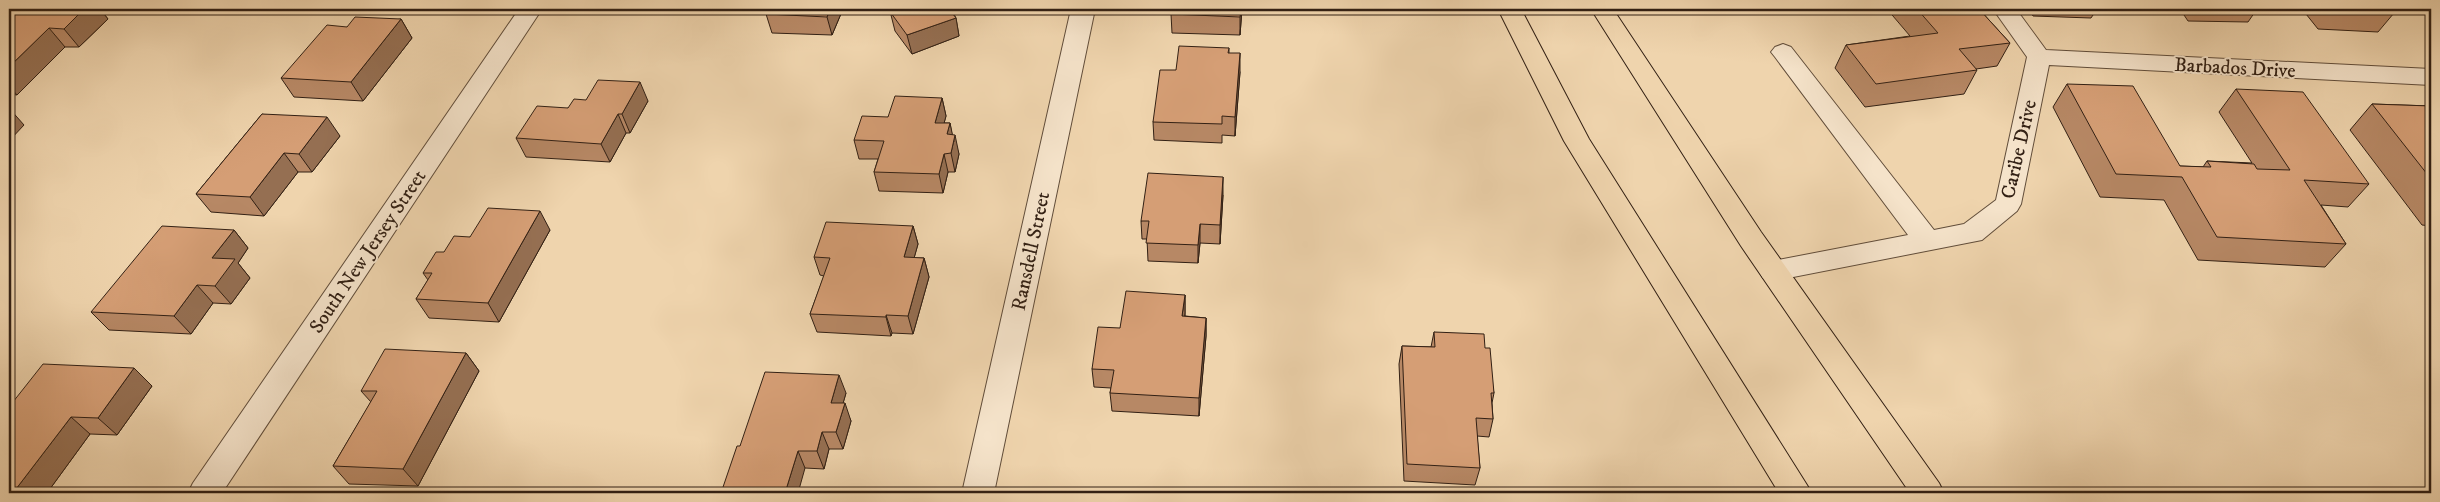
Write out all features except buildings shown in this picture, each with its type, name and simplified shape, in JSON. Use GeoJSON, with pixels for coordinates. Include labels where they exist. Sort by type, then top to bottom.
{"type":"FeatureCollection","features":[{"type":"Feature","properties":{"kind":"main road"},"geometry":{"type":"LineString","coordinates":[[1509,9],[1577,140],[1796,493]]}},
{"type":"Feature","properties":{"kind":"main road"},"geometry":{"type":"LineString","coordinates":[[1602,9],[1773,271],[1928,493]]}},
{"type":"Feature","properties":{"kind":"street","name":"South New Jersey Street"},"geometry":{"type":"LineString","coordinates":[[204,493],[530,9]]}},
{"type":"Feature","properties":{"kind":"street","name":"Ransdell Street"},"geometry":{"type":"LineString","coordinates":[[978,493],[1083,9]]}},
{"type":"Feature","properties":{"kind":"street"},"geometry":{"type":"LineString","coordinates":[[2004,9],[2039,58]]}},
{"type":"Feature","properties":{"kind":"street"},"geometry":{"type":"LineString","coordinates":[[1783,52],[1927,241]]}},
{"type":"Feature","properties":{"kind":"street","name":"Caribe Drive"},"geometry":{"type":"LineString","coordinates":[[1773,271],[1972,233],[2008,204],[2039,58]]}},
{"type":"Feature","properties":{"kind":"street","name":"Barbados Drive"},"geometry":{"type":"LineString","coordinates":[[2039,58],[2431,77]]}}]}
